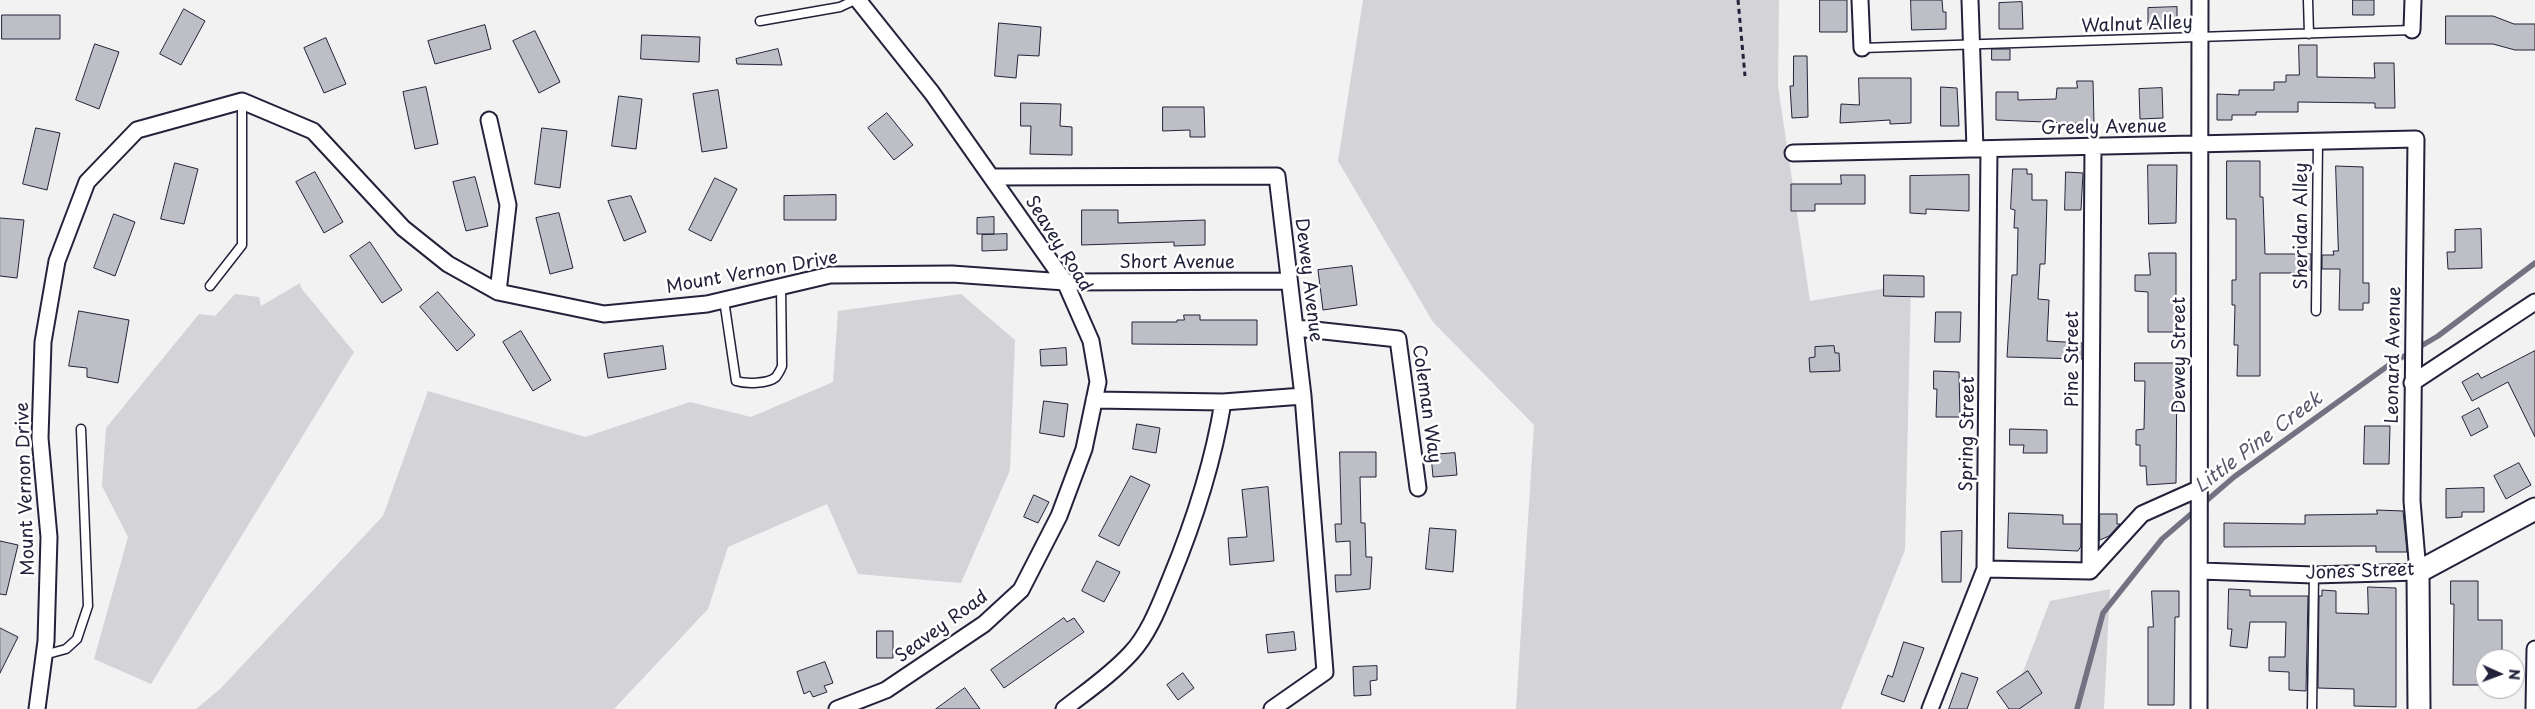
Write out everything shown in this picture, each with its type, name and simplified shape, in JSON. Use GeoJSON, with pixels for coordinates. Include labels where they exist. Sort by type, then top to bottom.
{"type":"FeatureCollection","features":[{"type":"Feature","properties":{"kind":"street","name":"Seavey Road"},"geometry":{"type":"LineString","coordinates":[[838,709],[886,690],[984,624],[1021,590],[1059,516],[1084,449],[1098,382],[1091,341],[1065,282],[932,93],[856,0]]}},
{"type":"Feature","properties":{"kind":"street"},"geometry":{"type":"LineString","coordinates":[[1860,0],[1862,48]]}},
{"type":"Feature","properties":{"kind":"street","name":"Spring Street"},"geometry":{"type":"LineString","coordinates":[[1930,709],[1985,569],[1982,149],[1972,45],[1970,0]]}},
{"type":"Feature","properties":{"kind":"street","name":"Dewey Street"},"geometry":{"type":"LineString","coordinates":[[2199,709],[2201,571],[2198,531],[2200,0]]}},
{"type":"Feature","properties":{"kind":"street"},"geometry":{"type":"LineString","coordinates":[[2412,30],[2413,0]]}},
{"type":"Feature","properties":{"kind":"street","name":"Mount Vernon Drive"},"geometry":{"type":"LineString","coordinates":[[37,709],[44,655],[49,537],[40,438],[43,342],[57,261],[87,182],[137,130],[242,101],[313,131],[403,228],[448,264],[498,292],[604,314],[707,304],[830,275],[952,274],[1065,282]]}},
{"type":"Feature","properties":{"kind":"street"},"geometry":{"type":"LineString","coordinates":[[489,120],[508,205],[498,292]]}},
{"type":"Feature","properties":{"kind":"street","name":"Greely Avenue"},"geometry":{"type":"LineString","coordinates":[[1793,153],[2416,139]]}},
{"type":"Feature","properties":{"kind":"street","name":"Leonard Avenue"},"geometry":{"type":"LineString","coordinates":[[2416,139],[2412,501],[2418,572]]}},
{"type":"Feature","properties":{"kind":"street","name":"Pine Street"},"geometry":{"type":"LineString","coordinates":[[2090,571],[2093,147]]}},
{"type":"Feature","properties":{"kind":"street","name":"Dewey Avenue"},"geometry":{"type":"LineString","coordinates":[[992,176],[1277,176],[1303,396],[1325,672],[1272,709]]}},
{"type":"Feature","properties":{"kind":"street","name":"Short Avenue"},"geometry":{"type":"LineString","coordinates":[[1065,282],[1290,281]]}},
{"type":"Feature","properties":{"kind":"street"},"geometry":{"type":"LineString","coordinates":[[2412,383],[2535,302]]}},
{"type":"Feature","properties":{"kind":"street","name":"Coleman Way"},"geometry":{"type":"LineString","coordinates":[[1296,328],[1398,339],[1418,488]]}},
{"type":"Feature","properties":{"kind":"street"},"geometry":{"type":"LineString","coordinates":[[1094,400],[1223,402],[1303,396]]}},
{"type":"Feature","properties":{"kind":"street"},"geometry":{"type":"LineString","coordinates":[[1064,709],[1111,673],[1132,652],[1146,631],[1162,600],[1194,523],[1216,446],[1223,402]]}},
{"type":"Feature","properties":{"kind":"street"},"geometry":{"type":"LineString","coordinates":[[1985,569],[2090,571],[2142,514],[2198,489]]}},
{"type":"Feature","properties":{"kind":"street","name":"Jones Street"},"geometry":{"type":"LineString","coordinates":[[2201,571],[2314,575],[2418,572],[2535,509]]}},
{"type":"Feature","properties":{"kind":"street"},"geometry":{"type":"LineString","coordinates":[[2418,572],[2419,709]]}},
{"type":"Feature","properties":{"kind":"street"},"geometry":{"type":"LineString","coordinates":[[2534,709],[2535,649]]}},
{"type":"Feature","properties":{"kind":"lane"},"geometry":{"type":"LineString","coordinates":[[760,21],[840,7],[856,0]]}},
{"type":"Feature","properties":{"kind":"lane"},"geometry":{"type":"LineString","coordinates":[[2308,0],[2309,34]]}},
{"type":"Feature","properties":{"kind":"lane","name":"Walnut Alley"},"geometry":{"type":"LineString","coordinates":[[1862,48],[2412,30]]}},
{"type":"Feature","properties":{"kind":"lane"},"geometry":{"type":"LineString","coordinates":[[210,286],[242,245],[242,101]]}},
{"type":"Feature","properties":{"kind":"lane","name":"Sheridan Alley"},"geometry":{"type":"LineString","coordinates":[[2316,311],[2318,141]]}},
{"type":"Feature","properties":{"kind":"lane"},"geometry":{"type":"LineString","coordinates":[[724,300],[736,381],[742,383],[768,380],[776,377],[782,366],[781,286]]}},
{"type":"Feature","properties":{"kind":"lane"},"geometry":{"type":"LineString","coordinates":[[44,655],[66,649],[77,639],[88,606],[81,429]]}},
{"type":"Feature","properties":{"kind":"lane"},"geometry":{"type":"LineString","coordinates":[[2312,709],[2314,575]]}},
{"type":"Feature","properties":{"kind":"path"},"geometry":{"type":"LineString","coordinates":[[1738,0],[1745,76]]}},
{"type":"Feature","properties":{"kind":"shaded area"},"geometry":{"type":"Polygon","coordinates":[[[1363,0],[1779,0],[1778,86],[1810,301],[1911,284],[1905,550],[1841,709],[1516,709],[1534,425],[1433,322],[1338,161],[1363,0]]]}},
{"type":"Feature","properties":{"kind":"shaded area"},"geometry":{"type":"Polygon","coordinates":[[[300,283],[301,288],[354,352],[151,684],[94,659],[128,537],[102,486],[106,428],[199,314],[215,316],[235,294],[259,297],[261,306],[300,283]]]}},
{"type":"Feature","properties":{"kind":"shaded area"},"geometry":{"type":"Polygon","coordinates":[[[961,294],[1015,340],[1010,470],[961,583],[858,574],[827,504],[728,547],[708,609],[614,709],[196,709],[220,689],[383,516],[428,391],[585,437],[690,402],[751,417],[833,382],[838,311],[961,294]]]}},
{"type":"Feature","properties":{"kind":"shaded area"},"geometry":{"type":"Polygon","coordinates":[[[2110,589],[2104,709],[2009,709],[2050,601],[2110,589]]]}},
{"type":"Feature","properties":{"kind":"building"},"geometry":{"type":"Polygon","coordinates":[[[1820,0],[1847,0],[1847,32],[1820,32],[1820,0]]]}},
{"type":"Feature","properties":{"kind":"building"},"geometry":{"type":"Polygon","coordinates":[[[1911,0],[1942,0],[1943,12],[1946,12],[1946,29],[1912,30],[1911,0]]]}},
{"type":"Feature","properties":{"kind":"building"},"geometry":{"type":"Polygon","coordinates":[[[2353,0],[2374,0],[2374,15],[2353,15],[2353,0]]]}},
{"type":"Feature","properties":{"kind":"building"},"geometry":{"type":"Polygon","coordinates":[[[2022,2],[2023,29],[1999,29],[1999,3],[2022,2]]]}},
{"type":"Feature","properties":{"kind":"building"},"geometry":{"type":"Polygon","coordinates":[[[2177,7],[2177,28],[2148,29],[2148,8],[2177,7]]]}},
{"type":"Feature","properties":{"kind":"building"},"geometry":{"type":"Polygon","coordinates":[[[184,9],[205,21],[181,65],[160,54],[184,9]]]}},
{"type":"Feature","properties":{"kind":"building"},"geometry":{"type":"Polygon","coordinates":[[[2,15],[60,15],[60,39],[2,39],[2,15]]]}},
{"type":"Feature","properties":{"kind":"building"},"geometry":{"type":"Polygon","coordinates":[[[2446,16],[2493,16],[2514,24],[2535,24],[2535,50],[2515,50],[2493,44],[2446,44],[2446,16]]]}},
{"type":"Feature","properties":{"kind":"building"},"geometry":{"type":"Polygon","coordinates":[[[999,23],[1041,27],[1039,56],[1018,55],[1016,78],[995,76],[999,23]]]}},
{"type":"Feature","properties":{"kind":"building"},"geometry":{"type":"Polygon","coordinates":[[[485,25],[491,49],[435,64],[428,41],[485,25]]]}},
{"type":"Feature","properties":{"kind":"building"},"geometry":{"type":"Polygon","coordinates":[[[535,31],[560,82],[539,93],[513,41],[535,31]]]}},
{"type":"Feature","properties":{"kind":"building"},"geometry":{"type":"Polygon","coordinates":[[[642,35],[700,37],[699,62],[641,59],[642,35]]]}},
{"type":"Feature","properties":{"kind":"building"},"geometry":{"type":"Polygon","coordinates":[[[326,38],[346,84],[324,93],[304,48],[326,38]]]}},
{"type":"Feature","properties":{"kind":"building"},"geometry":{"type":"Polygon","coordinates":[[[95,44],[119,52],[99,109],[76,100],[95,44]]]}},
{"type":"Feature","properties":{"kind":"building"},"geometry":{"type":"Polygon","coordinates":[[[2299,45],[2317,45],[2317,77],[2375,78],[2374,63],[2394,63],[2395,108],[2375,108],[2375,103],[2298,102],[2298,112],[2256,112],[2256,115],[2232,115],[2232,120],[2217,120],[2217,94],[2239,95],[2239,90],[2274,90],[2274,82],[2286,82],[2286,75],[2299,75],[2299,45]]]}},
{"type":"Feature","properties":{"kind":"building"},"geometry":{"type":"Polygon","coordinates":[[[778,49],[782,65],[737,64],[736,59],[778,49]]]}},
{"type":"Feature","properties":{"kind":"building"},"geometry":{"type":"Polygon","coordinates":[[[1992,49],[2010,49],[2010,60],[1992,60],[1992,49]]]}},
{"type":"Feature","properties":{"kind":"building"},"geometry":{"type":"Polygon","coordinates":[[[1794,56],[1807,56],[1808,117],[1792,118],[1790,86],[1793,86],[1794,56]]]}},
{"type":"Feature","properties":{"kind":"building"},"geometry":{"type":"Polygon","coordinates":[[[1859,78],[1911,78],[1911,123],[1890,124],[1890,120],[1840,123],[1841,104],[1859,105],[1859,78]]]}},
{"type":"Feature","properties":{"kind":"building"},"geometry":{"type":"Polygon","coordinates":[[[2077,81],[2093,81],[2094,124],[1996,120],[1996,92],[2018,92],[2018,100],[2056,99],[2057,88],[2077,88],[2077,81]]]}},
{"type":"Feature","properties":{"kind":"building"},"geometry":{"type":"Polygon","coordinates":[[[426,87],[438,144],[415,149],[403,92],[426,87]]]}},
{"type":"Feature","properties":{"kind":"building"},"geometry":{"type":"Polygon","coordinates":[[[1941,87],[1957,88],[1959,126],[1941,126],[1941,87]]]}},
{"type":"Feature","properties":{"kind":"building"},"geometry":{"type":"Polygon","coordinates":[[[2162,88],[2163,118],[2140,119],[2139,89],[2162,88]]]}},
{"type":"Feature","properties":{"kind":"building"},"geometry":{"type":"Polygon","coordinates":[[[718,90],[727,148],[702,152],[693,94],[718,90]]]}},
{"type":"Feature","properties":{"kind":"building"},"geometry":{"type":"Polygon","coordinates":[[[619,96],[642,99],[636,149],[612,146],[619,96]]]}},
{"type":"Feature","properties":{"kind":"building"},"geometry":{"type":"Polygon","coordinates":[[[1021,103],[1061,104],[1060,126],[1072,127],[1072,155],[1030,154],[1031,126],[1021,126],[1021,103]]]}},
{"type":"Feature","properties":{"kind":"building"},"geometry":{"type":"Polygon","coordinates":[[[1163,107],[1204,107],[1205,137],[1190,137],[1190,130],[1163,131],[1163,107]]]}},
{"type":"Feature","properties":{"kind":"building"},"geometry":{"type":"Polygon","coordinates":[[[887,113],[913,145],[894,160],[868,128],[887,113]]]}},
{"type":"Feature","properties":{"kind":"building"},"geometry":{"type":"Polygon","coordinates":[[[36,128],[60,133],[47,190],[23,184],[36,128]]]}},
{"type":"Feature","properties":{"kind":"building"},"geometry":{"type":"Polygon","coordinates":[[[542,128],[567,131],[560,188],[535,184],[542,128]]]}},
{"type":"Feature","properties":{"kind":"building"},"geometry":{"type":"Polygon","coordinates":[[[2227,161],[2260,161],[2260,197],[2263,197],[2265,254],[2311,254],[2311,270],[2306,270],[2306,273],[2260,273],[2260,376],[2237,376],[2238,345],[2234,345],[2235,305],[2232,305],[2232,280],[2236,280],[2236,219],[2227,219],[2227,161]]]}},
{"type":"Feature","properties":{"kind":"building"},"geometry":{"type":"Polygon","coordinates":[[[175,163],[198,169],[184,224],[161,219],[175,163]]]}},
{"type":"Feature","properties":{"kind":"building"},"geometry":{"type":"Polygon","coordinates":[[[2148,165],[2177,165],[2176,223],[2149,224],[2148,165]]]}},
{"type":"Feature","properties":{"kind":"building"},"geometry":{"type":"Polygon","coordinates":[[[2336,166],[2363,167],[2363,283],[2369,283],[2369,303],[2363,303],[2363,310],[2339,310],[2340,269],[2322,269],[2322,255],[2334,255],[2333,251],[2338,251],[2336,166]]]}},
{"type":"Feature","properties":{"kind":"building"},"geometry":{"type":"Polygon","coordinates":[[[2013,169],[2027,169],[2027,174],[2032,174],[2032,200],[2047,200],[2045,264],[2040,264],[2038,299],[2049,300],[2047,341],[2082,343],[2082,359],[2007,357],[2012,275],[2017,275],[2018,228],[2014,228],[2015,210],[2011,209],[2013,169]]]}},
{"type":"Feature","properties":{"kind":"building"},"geometry":{"type":"Polygon","coordinates":[[[315,172],[343,222],[324,233],[296,182],[315,172]]]}},
{"type":"Feature","properties":{"kind":"building"},"geometry":{"type":"Polygon","coordinates":[[[2066,172],[2083,173],[2081,210],[2065,210],[2066,172]]]}},
{"type":"Feature","properties":{"kind":"building"},"geometry":{"type":"Polygon","coordinates":[[[1841,175],[1865,175],[1865,204],[1815,204],[1815,211],[1791,211],[1791,184],[1841,184],[1841,175]]]}},
{"type":"Feature","properties":{"kind":"building"},"geometry":{"type":"Polygon","coordinates":[[[1969,175],[1969,211],[1926,209],[1926,214],[1910,213],[1910,176],[1969,175]]]}},
{"type":"Feature","properties":{"kind":"building"},"geometry":{"type":"Polygon","coordinates":[[[475,177],[488,226],[466,231],[453,182],[475,177]]]}},
{"type":"Feature","properties":{"kind":"building"},"geometry":{"type":"Polygon","coordinates":[[[715,178],[737,189],[711,241],[689,230],[715,178]]]}},
{"type":"Feature","properties":{"kind":"building"},"geometry":{"type":"Polygon","coordinates":[[[836,195],[836,220],[784,220],[784,196],[836,195]]]}},
{"type":"Feature","properties":{"kind":"building"},"geometry":{"type":"Polygon","coordinates":[[[631,196],[646,232],[624,241],[608,201],[631,196]]]}},
{"type":"Feature","properties":{"kind":"building"},"geometry":{"type":"Polygon","coordinates":[[[1082,210],[1118,210],[1118,223],[1205,220],[1205,245],[1174,246],[1174,242],[1082,245],[1082,210]]]}},
{"type":"Feature","properties":{"kind":"building"},"geometry":{"type":"Polygon","coordinates":[[[559,213],[573,268],[550,274],[536,218],[559,213]]]}},
{"type":"Feature","properties":{"kind":"building"},"geometry":{"type":"Polygon","coordinates":[[[114,214],[135,222],[115,276],[94,268],[114,214]]]}},
{"type":"Feature","properties":{"kind":"building"},"geometry":{"type":"Polygon","coordinates":[[[994,217],[994,234],[977,234],[977,218],[994,217]]]}},
{"type":"Feature","properties":{"kind":"building"},"geometry":{"type":"Polygon","coordinates":[[[0,218],[24,220],[17,278],[0,276],[0,218]]]}},
{"type":"Feature","properties":{"kind":"building"},"geometry":{"type":"Polygon","coordinates":[[[2481,229],[2482,268],[2448,269],[2447,252],[2455,252],[2455,230],[2481,229]]]}},
{"type":"Feature","properties":{"kind":"building"},"geometry":{"type":"Polygon","coordinates":[[[1007,234],[1007,250],[982,251],[982,235],[1007,234]]]}},
{"type":"Feature","properties":{"kind":"building"},"geometry":{"type":"Polygon","coordinates":[[[370,242],[402,290],[382,303],[350,256],[370,242]]]}},
{"type":"Feature","properties":{"kind":"building"},"geometry":{"type":"Polygon","coordinates":[[[2149,253],[2176,253],[2176,332],[2148,332],[2148,292],[2135,291],[2135,275],[2150,275],[2149,253]]]}},
{"type":"Feature","properties":{"kind":"building"},"geometry":{"type":"Polygon","coordinates":[[[1352,266],[1357,305],[1323,310],[1318,270],[1352,266]]]}},
{"type":"Feature","properties":{"kind":"building"},"geometry":{"type":"Polygon","coordinates":[[[1884,275],[1924,276],[1924,297],[1884,296],[1884,275]]]}},
{"type":"Feature","properties":{"kind":"building"},"geometry":{"type":"Polygon","coordinates":[[[438,292],[475,335],[457,351],[420,307],[438,292]]]}},
{"type":"Feature","properties":{"kind":"building"},"geometry":{"type":"Polygon","coordinates":[[[79,311],[129,320],[118,383],[87,377],[87,368],[69,366],[79,311]]]}},
{"type":"Feature","properties":{"kind":"building"},"geometry":{"type":"Polygon","coordinates":[[[1936,312],[1961,312],[1960,342],[1935,342],[1936,312]]]}},
{"type":"Feature","properties":{"kind":"building"},"geometry":{"type":"Polygon","coordinates":[[[1184,315],[1200,315],[1200,320],[1257,320],[1257,345],[1132,344],[1132,322],[1177,322],[1177,320],[1184,320],[1184,315]]]}},
{"type":"Feature","properties":{"kind":"building"},"geometry":{"type":"Polygon","coordinates":[[[521,331],[551,380],[533,391],[503,342],[521,331]]]}},
{"type":"Feature","properties":{"kind":"building"},"geometry":{"type":"Polygon","coordinates":[[[663,346],[666,369],[608,378],[604,354],[663,346]]]}},
{"type":"Feature","properties":{"kind":"building"},"geometry":{"type":"Polygon","coordinates":[[[1834,346],[1835,353],[1839,353],[1840,371],[1810,372],[1809,358],[1815,357],[1815,347],[1834,346]]]}},
{"type":"Feature","properties":{"kind":"building"},"geometry":{"type":"Polygon","coordinates":[[[1066,348],[1067,365],[1041,366],[1040,350],[1066,348]]]}},
{"type":"Feature","properties":{"kind":"building"},"geometry":{"type":"Polygon","coordinates":[[[2535,351],[2535,437],[2508,382],[2472,401],[2462,382],[2478,373],[2481,378],[2535,351]]]}},
{"type":"Feature","properties":{"kind":"building"},"geometry":{"type":"Polygon","coordinates":[[[2135,363],[2177,363],[2176,483],[2147,485],[2146,466],[2140,466],[2140,445],[2136,445],[2136,430],[2144,429],[2145,381],[2135,381],[2135,363]]]}},
{"type":"Feature","properties":{"kind":"building"},"geometry":{"type":"Polygon","coordinates":[[[1934,371],[1959,372],[1960,417],[1936,417],[1937,389],[1934,389],[1934,371]]]}},
{"type":"Feature","properties":{"kind":"building"},"geometry":{"type":"Polygon","coordinates":[[[1044,401],[1068,404],[1064,437],[1040,433],[1044,401]]]}},
{"type":"Feature","properties":{"kind":"building"},"geometry":{"type":"Polygon","coordinates":[[[2479,408],[2488,427],[2471,436],[2462,417],[2479,408]]]}},
{"type":"Feature","properties":{"kind":"building"},"geometry":{"type":"Polygon","coordinates":[[[1137,424],[1160,428],[1156,453],[1133,449],[1137,424]]]}},
{"type":"Feature","properties":{"kind":"building"},"geometry":{"type":"Polygon","coordinates":[[[2365,426],[2390,426],[2389,464],[2364,464],[2365,426]]]}},
{"type":"Feature","properties":{"kind":"building"},"geometry":{"type":"Polygon","coordinates":[[[2010,429],[2047,430],[2047,453],[2023,453],[2024,445],[2010,445],[2010,429]]]}},
{"type":"Feature","properties":{"kind":"building"},"geometry":{"type":"Polygon","coordinates":[[[1340,452],[1376,452],[1376,477],[1360,477],[1361,523],[1365,523],[1366,557],[1372,557],[1370,589],[1336,592],[1335,575],[1351,575],[1350,541],[1336,542],[1335,524],[1341,524],[1340,452]]]}},
{"type":"Feature","properties":{"kind":"building"},"geometry":{"type":"Polygon","coordinates":[[[1455,453],[1457,475],[1433,477],[1431,455],[1455,453]]]}},
{"type":"Feature","properties":{"kind":"building"},"geometry":{"type":"Polygon","coordinates":[[[2519,463],[2531,485],[2506,499],[2494,476],[2519,463]]]}},
{"type":"Feature","properties":{"kind":"building"},"geometry":{"type":"Polygon","coordinates":[[[1131,476],[1150,485],[1119,546],[1099,536],[1131,476]]]}},
{"type":"Feature","properties":{"kind":"building"},"geometry":{"type":"Polygon","coordinates":[[[1268,487],[1274,561],[1230,565],[1228,538],[1247,537],[1242,490],[1268,487]]]}},
{"type":"Feature","properties":{"kind":"building"},"geometry":{"type":"Polygon","coordinates":[[[2484,488],[2484,512],[2462,512],[2462,517],[2446,518],[2446,489],[2484,488]]]}},
{"type":"Feature","properties":{"kind":"building"},"geometry":{"type":"Polygon","coordinates":[[[1034,495],[1049,502],[1038,523],[1024,517],[1034,495]]]}},
{"type":"Feature","properties":{"kind":"building"},"geometry":{"type":"Polygon","coordinates":[[[2377,510],[2403,511],[2407,552],[2376,552],[2376,546],[2224,547],[2224,523],[2305,524],[2305,515],[2377,514],[2377,510]]]}},
{"type":"Feature","properties":{"kind":"building"},"geometry":{"type":"Polygon","coordinates":[[[2009,513],[2063,515],[2063,524],[2081,524],[2081,546],[2078,551],[2008,548],[2009,513]]]}},
{"type":"Feature","properties":{"kind":"building"},"geometry":{"type":"Polygon","coordinates":[[[2100,514],[2117,514],[2117,524],[2120,524],[2109,536],[2100,540],[2100,514]]]}},
{"type":"Feature","properties":{"kind":"building"},"geometry":{"type":"Polygon","coordinates":[[[1430,528],[1456,530],[1453,572],[1426,569],[1430,528]]]}},
{"type":"Feature","properties":{"kind":"building"},"geometry":{"type":"Polygon","coordinates":[[[1962,531],[1961,582],[1942,582],[1941,532],[1962,531]]]}},
{"type":"Feature","properties":{"kind":"building"},"geometry":{"type":"Polygon","coordinates":[[[0,541],[18,545],[6,595],[0,594],[0,541]]]}},
{"type":"Feature","properties":{"kind":"building"},"geometry":{"type":"Polygon","coordinates":[[[1097,561],[1120,572],[1104,602],[1082,591],[1097,561]]]}},
{"type":"Feature","properties":{"kind":"building"},"geometry":{"type":"Polygon","coordinates":[[[2451,581],[2478,581],[2478,620],[2502,620],[2502,649],[2475,649],[2475,685],[2453,685],[2454,604],[2451,604],[2451,581]]]}},
{"type":"Feature","properties":{"kind":"building"},"geometry":{"type":"Polygon","coordinates":[[[2368,587],[2396,588],[2396,707],[2354,706],[2354,689],[2318,688],[2319,596],[2322,596],[2322,590],[2336,591],[2336,613],[2368,614],[2368,587]]]}},
{"type":"Feature","properties":{"kind":"building"},"geometry":{"type":"Polygon","coordinates":[[[2229,589],[2250,590],[2250,596],[2308,596],[2306,691],[2289,690],[2289,672],[2269,671],[2269,657],[2285,657],[2286,622],[2250,622],[2247,648],[2230,646],[2232,629],[2228,629],[2229,589]]]}},
{"type":"Feature","properties":{"kind":"building"},"geometry":{"type":"Polygon","coordinates":[[[2152,591],[2179,591],[2179,617],[2175,617],[2174,705],[2148,705],[2148,627],[2153,627],[2152,591]]]}},
{"type":"Feature","properties":{"kind":"building"},"geometry":{"type":"Polygon","coordinates":[[[1064,618],[1067,622],[1074,618],[1084,632],[1004,688],[991,670],[1064,618]]]}},
{"type":"Feature","properties":{"kind":"building"},"geometry":{"type":"Polygon","coordinates":[[[0,628],[18,637],[0,673],[0,628]]]}},
{"type":"Feature","properties":{"kind":"building"},"geometry":{"type":"Polygon","coordinates":[[[877,631],[893,631],[893,658],[877,658],[877,631]]]}},
{"type":"Feature","properties":{"kind":"building"},"geometry":{"type":"Polygon","coordinates":[[[1294,632],[1296,650],[1268,653],[1266,635],[1294,632]]]}},
{"type":"Feature","properties":{"kind":"building"},"geometry":{"type":"Polygon","coordinates":[[[1904,642],[1924,648],[1904,702],[1881,694],[1888,675],[1892,677],[1904,642]]]}},
{"type":"Feature","properties":{"kind":"building"},"geometry":{"type":"Polygon","coordinates":[[[825,662],[833,683],[824,686],[827,692],[813,697],[810,691],[804,694],[797,672],[825,662]]]}},
{"type":"Feature","properties":{"kind":"building"},"geometry":{"type":"Polygon","coordinates":[[[1377,666],[1377,680],[1370,681],[1371,695],[1354,696],[1353,667],[1377,666]]]}},
{"type":"Feature","properties":{"kind":"building"},"geometry":{"type":"Polygon","coordinates":[[[2028,671],[2042,693],[2019,709],[2009,709],[1997,692],[2028,671]]]}},
{"type":"Feature","properties":{"kind":"building"},"geometry":{"type":"Polygon","coordinates":[[[1183,673],[1194,688],[1178,700],[1167,685],[1183,673]]]}},
{"type":"Feature","properties":{"kind":"building"},"geometry":{"type":"Polygon","coordinates":[[[1962,673],[1978,678],[1967,709],[1949,709],[1962,673]]]}},
{"type":"Feature","properties":{"kind":"building"},"geometry":{"type":"Polygon","coordinates":[[[965,688],[980,709],[936,709],[965,688]]]}},
{"type":"Feature","properties":{"kind":"waterway","name":"Little Pine Creek"},"geometry":{"type":"LineString","coordinates":[[2077,709],[2103,613],[2162,539],[2234,477],[2389,365],[2438,336],[2535,263]]}}]}
